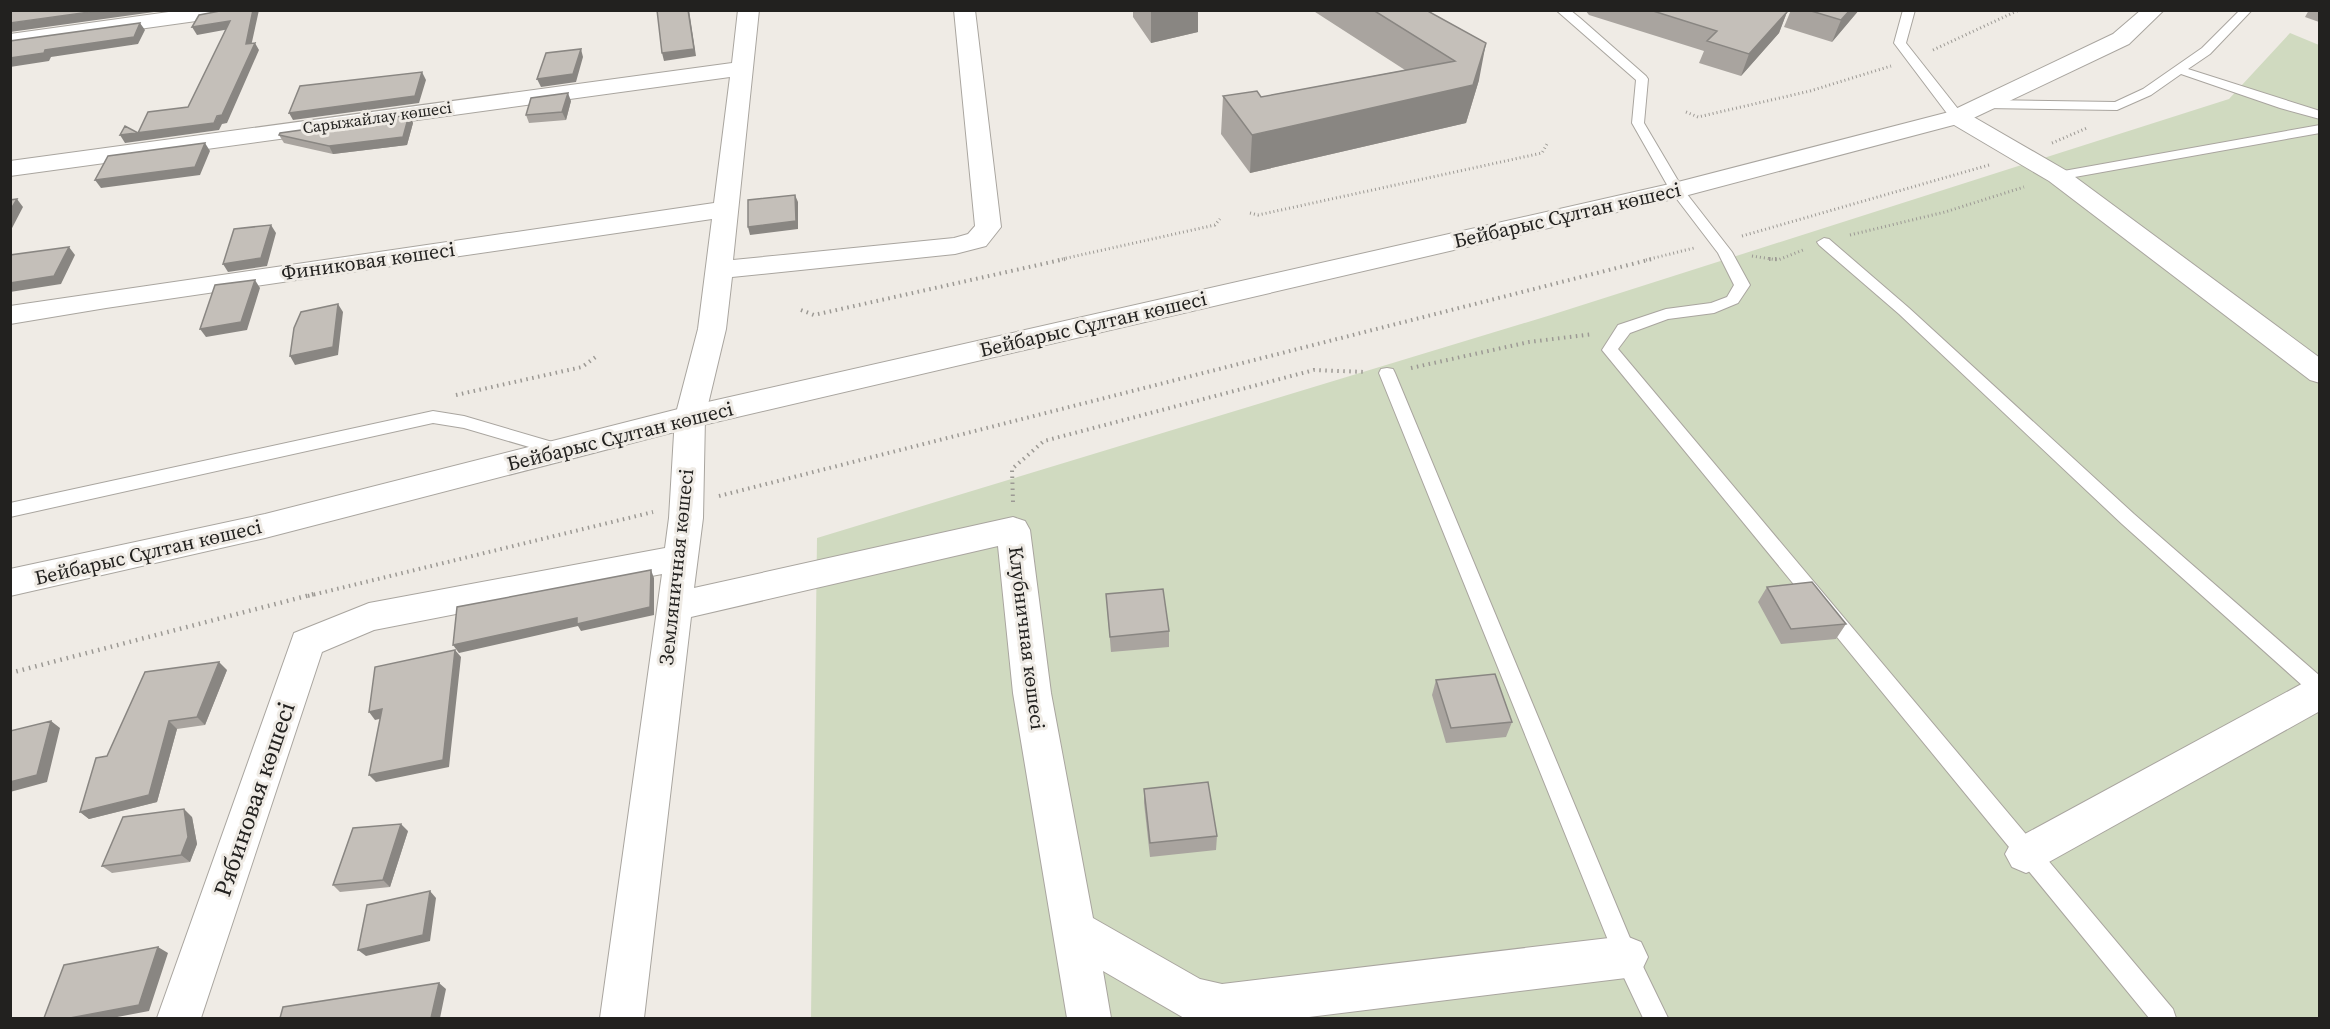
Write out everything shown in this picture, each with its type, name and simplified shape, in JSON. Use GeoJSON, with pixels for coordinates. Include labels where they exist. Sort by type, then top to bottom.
{"type":"FeatureCollection","features":[{"type":"Feature","properties":{"kind":"street"},"geometry":{"type":"LineString","coordinates":[[10,42],[232,10]]}},
{"type":"Feature","properties":{"kind":"street","name":"Земляничная көшесі"},"geometry":{"type":"LineString","coordinates":[[622,1018],[687,504],[690,417],[712,329],[749,10]]}},
{"type":"Feature","properties":{"kind":"street"},"geometry":{"type":"LineString","coordinates":[[720,270],[955,246],[977,240],[988,227],[964,10]]}},
{"type":"Feature","properties":{"kind":"street","name":"Бейбарыс Сұлтан көшесі"},"geometry":{"type":"LineString","coordinates":[[10,583],[265,526],[690,417],[1677,190],[1957,117],[2121,39],[2154,10]]}},
{"type":"Feature","properties":{"kind":"street","name":"Сарыжайлау көшесі"},"geometry":{"type":"LineString","coordinates":[[10,169],[227,137],[743,68]]}},
{"type":"Feature","properties":{"kind":"street"},"geometry":{"type":"LineString","coordinates":[[1957,117],[2058,176],[2319,373]]}},
{"type":"Feature","properties":{"kind":"street","name":"Финиковая көшесі"},"geometry":{"type":"LineString","coordinates":[[10,315],[118,297],[726,209]]}},
{"type":"Feature","properties":{"kind":"street","name":"Клубничная көшесі"},"geometry":{"type":"LineString","coordinates":[[673,607],[1013,530],[1032,693],[1089,1018]]}},
{"type":"Feature","properties":{"kind":"street","name":"Рябиновая көшесі"},"geometry":{"type":"LineString","coordinates":[[179,1018],[307,643],[369,617],[680,558]]}},
{"type":"Feature","properties":{"kind":"street"},"geometry":{"type":"LineString","coordinates":[[2026,854],[2319,690]]}},
{"type":"Feature","properties":{"kind":"street"},"geometry":{"type":"LineString","coordinates":[[1072,928],[1193,1000],[1222,1006],[1626,957]]}},
{"type":"Feature","properties":{"kind":"lane"},"geometry":{"type":"LineString","coordinates":[[1561,10],[1576,20],[1642,79],[1638,123],[1677,190],[1721,247],[1742,285],[1733,300],[1714,308],[1666,314],[1624,329],[1610,350],[2164,1018]]}},
{"type":"Feature","properties":{"kind":"lane"},"geometry":{"type":"LineString","coordinates":[[1909,10],[1900,43],[1957,117]]}},
{"type":"Feature","properties":{"kind":"lane"},"geometry":{"type":"LineString","coordinates":[[1986,104],[2117,106],[2147,92],[2206,51],[2247,10]]}},
{"type":"Feature","properties":{"kind":"lane"},"geometry":{"type":"LineString","coordinates":[[2179,70],[2319,115]]}},
{"type":"Feature","properties":{"kind":"lane"},"geometry":{"type":"LineString","coordinates":[[2058,176],[2319,129]]}},
{"type":"Feature","properties":{"kind":"lane"},"geometry":{"type":"LineString","coordinates":[[1824,242],[1904,311],[2128,519],[2319,690]]}},
{"type":"Feature","properties":{"kind":"lane"},"geometry":{"type":"LineString","coordinates":[[1387,373],[1626,957],[1656,1018]]}},
{"type":"Feature","properties":{"kind":"lane"},"geometry":{"type":"LineString","coordinates":[[10,510],[433,417],[464,422],[561,450]]}},
{"type":"Feature","properties":{"kind":"path"},"geometry":{"type":"LineString","coordinates":[[1930,52],[2019,10]]}},
{"type":"Feature","properties":{"kind":"path"},"geometry":{"type":"LineString","coordinates":[[1686,112],[1698,117],[1810,91],[1892,66],[1891,61]]}},
{"type":"Feature","properties":{"kind":"path"},"geometry":{"type":"LineString","coordinates":[[10,673],[307,596],[1721,247],[2023,156],[2096,124]]}},
{"type":"Feature","properties":{"kind":"path"},"geometry":{"type":"LineString","coordinates":[[1250,213],[1258,215],[1542,153],[1547,144]]}},
{"type":"Feature","properties":{"kind":"path"},"geometry":{"type":"LineString","coordinates":[[1721,247],[1778,260],[1824,242],[1945,212],[2058,176]]}},
{"type":"Feature","properties":{"kind":"path"},"geometry":{"type":"LineString","coordinates":[[801,310],[814,315],[1215,225],[1220,219]]}},
{"type":"Feature","properties":{"kind":"path"},"geometry":{"type":"LineString","coordinates":[[1013,530],[1012,469],[1044,441],[1314,370],[1387,373],[1529,342],[1624,329]]}},
{"type":"Feature","properties":{"kind":"green space"},"geometry":{"type":"Polygon","coordinates":[[[2290,33],[2319,45],[2319,1018],[811,1018],[817,538],[1551,315],[2229,99],[2290,33]]]}},
{"type":"Feature","properties":{"kind":"building"},"geometry":{"type":"Polygon","coordinates":[[[10,10],[104,10],[10,23],[10,10]]]}},
{"type":"Feature","properties":{"kind":"building"},"geometry":{"type":"Polygon","coordinates":[[[225,10],[253,10],[246,44],[255,43],[222,115],[217,116],[214,123],[138,133],[148,112],[188,107],[230,21],[192,27],[199,15],[225,10]]]}},
{"type":"Feature","properties":{"kind":"building"},"geometry":{"type":"Polygon","coordinates":[[[657,10],[688,10],[694,49],[662,53],[657,10]]]}},
{"type":"Feature","properties":{"kind":"building"},"geometry":{"type":"Polygon","coordinates":[[[1373,10],[1426,10],[1486,43],[1473,85],[1252,135],[1223,96],[1257,91],[1261,97],[1455,61],[1373,10]]]}},
{"type":"Feature","properties":{"kind":"building"},"geometry":{"type":"Polygon","coordinates":[[[1650,10],[1783,10],[1787,12],[1749,54],[1707,41],[1717,31],[1650,10]]]}},
{"type":"Feature","properties":{"kind":"building"},"geometry":{"type":"Polygon","coordinates":[[[1808,10],[1850,10],[1841,20],[1808,10]]]}},
{"type":"Feature","properties":{"kind":"building"},"geometry":{"type":"Polygon","coordinates":[[[140,23],[134,37],[45,50],[44,53],[10,58],[10,41],[140,23]]]}},
{"type":"Feature","properties":{"kind":"building"},"geometry":{"type":"Polygon","coordinates":[[[581,49],[573,74],[537,79],[546,53],[581,49]]]}},
{"type":"Feature","properties":{"kind":"building"},"geometry":{"type":"Polygon","coordinates":[[[422,72],[415,96],[289,113],[300,86],[422,72]]]}},
{"type":"Feature","properties":{"kind":"building"},"geometry":{"type":"Polygon","coordinates":[[[568,93],[562,112],[526,115],[531,98],[568,93]]]}},
{"type":"Feature","properties":{"kind":"building"},"geometry":{"type":"Polygon","coordinates":[[[409,115],[403,137],[329,146],[279,135],[280,133],[409,115]]]}},
{"type":"Feature","properties":{"kind":"building"},"geometry":{"type":"Polygon","coordinates":[[[125,126],[138,133],[120,135],[125,126]]]}},
{"type":"Feature","properties":{"kind":"building"},"geometry":{"type":"Polygon","coordinates":[[[205,143],[195,167],[95,180],[108,156],[205,143]]]}},
{"type":"Feature","properties":{"kind":"building"},"geometry":{"type":"Polygon","coordinates":[[[795,195],[796,221],[748,227],[748,200],[795,195]]]}},
{"type":"Feature","properties":{"kind":"building"},"geometry":{"type":"Polygon","coordinates":[[[17,199],[10,211],[10,200],[17,199]]]}},
{"type":"Feature","properties":{"kind":"building"},"geometry":{"type":"Polygon","coordinates":[[[271,225],[261,258],[223,264],[234,229],[271,225]]]}},
{"type":"Feature","properties":{"kind":"building"},"geometry":{"type":"Polygon","coordinates":[[[69,247],[54,276],[10,283],[10,255],[69,247]]]}},
{"type":"Feature","properties":{"kind":"building"},"geometry":{"type":"Polygon","coordinates":[[[255,280],[241,322],[200,329],[215,285],[255,280]]]}},
{"type":"Feature","properties":{"kind":"building"},"geometry":{"type":"Polygon","coordinates":[[[338,304],[333,347],[290,356],[294,328],[301,312],[338,304]]]}},
{"type":"Feature","properties":{"kind":"building"},"geometry":{"type":"Polygon","coordinates":[[[651,570],[650,607],[577,624],[577,618],[453,645],[457,607],[651,570]]]}},
{"type":"Feature","properties":{"kind":"building"},"geometry":{"type":"Polygon","coordinates":[[[1812,582],[1846,624],[1791,629],[1767,587],[1812,582]]]}},
{"type":"Feature","properties":{"kind":"building"},"geometry":{"type":"Polygon","coordinates":[[[1163,589],[1169,631],[1110,637],[1106,594],[1163,589]]]}},
{"type":"Feature","properties":{"kind":"building"},"geometry":{"type":"Polygon","coordinates":[[[455,650],[443,760],[369,775],[382,709],[369,712],[375,667],[455,650]]]}},
{"type":"Feature","properties":{"kind":"building"},"geometry":{"type":"Polygon","coordinates":[[[219,662],[197,717],[169,721],[149,795],[80,812],[96,758],[107,756],[145,672],[219,662]]]}},
{"type":"Feature","properties":{"kind":"building"},"geometry":{"type":"Polygon","coordinates":[[[1495,674],[1512,722],[1451,728],[1436,680],[1495,674]]]}},
{"type":"Feature","properties":{"kind":"building"},"geometry":{"type":"Polygon","coordinates":[[[51,721],[37,775],[10,782],[10,731],[51,721]]]}},
{"type":"Feature","properties":{"kind":"building"},"geometry":{"type":"Polygon","coordinates":[[[1208,782],[1217,836],[1150,843],[1144,789],[1208,782]]]}},
{"type":"Feature","properties":{"kind":"building"},"geometry":{"type":"Polygon","coordinates":[[[184,809],[188,837],[181,855],[102,866],[123,817],[184,809]]]}},
{"type":"Feature","properties":{"kind":"building"},"geometry":{"type":"Polygon","coordinates":[[[401,824],[383,880],[333,885],[353,828],[401,824]]]}},
{"type":"Feature","properties":{"kind":"building"},"geometry":{"type":"Polygon","coordinates":[[[430,891],[423,935],[358,950],[367,905],[430,891]]]}},
{"type":"Feature","properties":{"kind":"building"},"geometry":{"type":"Polygon","coordinates":[[[158,947],[139,1005],[70,1018],[44,1018],[64,965],[158,947]]]}},
{"type":"Feature","properties":{"kind":"building"},"geometry":{"type":"Polygon","coordinates":[[[439,983],[431,1018],[280,1018],[283,1007],[439,983]]]}}]}
